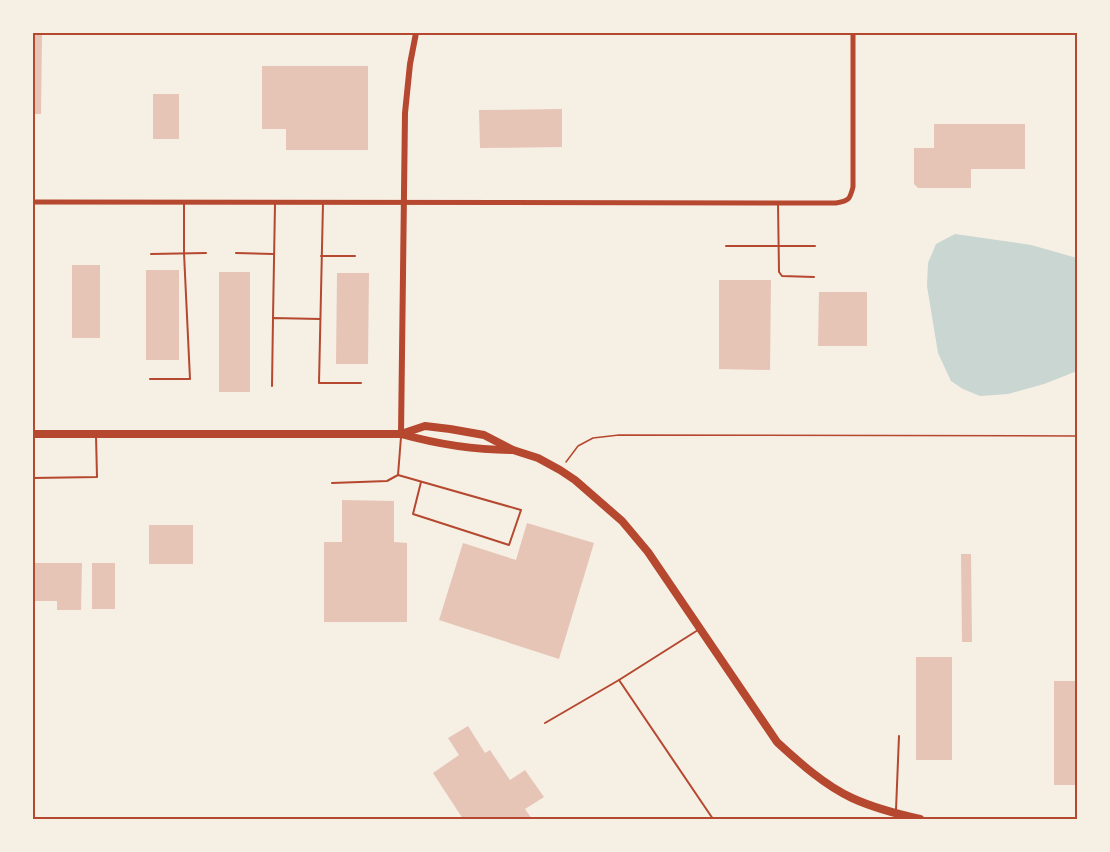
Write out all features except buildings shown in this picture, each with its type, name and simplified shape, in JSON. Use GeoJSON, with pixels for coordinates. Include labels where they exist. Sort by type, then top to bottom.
{"type":"FeatureCollection","features":[{"type":"Feature","properties":{"kind":"main road"},"geometry":{"type":"LineString","coordinates":[[401,434],[425,426],[484,435],[513,450],[538,458],[575,480],[622,521],[648,552],[777,742],[823,781],[852,798],[895,816],[920,819]]}},
{"type":"Feature","properties":{"kind":"main road"},"geometry":{"type":"LineString","coordinates":[[33,434],[401,434],[465,448],[513,450]]}},
{"type":"Feature","properties":{"kind":"street"},"geometry":{"type":"LineString","coordinates":[[401,434],[405,113],[416,33]]}},
{"type":"Feature","properties":{"kind":"street"},"geometry":{"type":"LineString","coordinates":[[33,202],[836,203],[850,198],[853,186],[853,33]]}},
{"type":"Feature","properties":{"kind":"lane"},"geometry":{"type":"LineString","coordinates":[[150,379],[190,379],[184,203]]}},
{"type":"Feature","properties":{"kind":"lane"},"geometry":{"type":"LineString","coordinates":[[272,386],[275,203]]}},
{"type":"Feature","properties":{"kind":"lane"},"geometry":{"type":"LineString","coordinates":[[322,203],[319,383],[360,383]]}},
{"type":"Feature","properties":{"kind":"lane"},"geometry":{"type":"LineString","coordinates":[[778,203],[779,272],[782,276],[814,277]]}},
{"type":"Feature","properties":{"kind":"lane"},"geometry":{"type":"LineString","coordinates":[[726,246],[815,246]]}},
{"type":"Feature","properties":{"kind":"lane"},"geometry":{"type":"LineString","coordinates":[[151,254],[206,253]]}},
{"type":"Feature","properties":{"kind":"lane"},"geometry":{"type":"LineString","coordinates":[[236,253],[273,254]]}},
{"type":"Feature","properties":{"kind":"lane"},"geometry":{"type":"LineString","coordinates":[[321,256],[355,256]]}},
{"type":"Feature","properties":{"kind":"lane"},"geometry":{"type":"LineString","coordinates":[[273,318],[320,319]]}},
{"type":"Feature","properties":{"kind":"lane"},"geometry":{"type":"LineString","coordinates":[[33,477],[97,477],[96,434]]}},
{"type":"Feature","properties":{"kind":"lane"},"geometry":{"type":"LineString","coordinates":[[398,475],[401,434]]}},
{"type":"Feature","properties":{"kind":"lane"},"geometry":{"type":"LineString","coordinates":[[332,483],[387,481],[398,475],[521,510],[509,545],[413,514],[421,482]]}},
{"type":"Feature","properties":{"kind":"lane"},"geometry":{"type":"LineString","coordinates":[[545,723],[700,629]]}},
{"type":"Feature","properties":{"kind":"lane"},"geometry":{"type":"LineString","coordinates":[[619,680],[713,819]]}},
{"type":"Feature","properties":{"kind":"lane"},"geometry":{"type":"LineString","coordinates":[[895,816],[898,735]]}},
{"type":"Feature","properties":{"kind":"path"},"geometry":{"type":"LineString","coordinates":[[560,470],[578,446],[593,438],[619,435],[1077,436]]}},
{"type":"Feature","properties":{"kind":"shaded area"},"geometry":{"type":"Polygon","coordinates":[[[955,234],[1031,245],[1077,258],[1077,371],[1044,384],[1008,394],[980,396],[951,381],[938,353],[927,286],[928,263],[936,244],[955,234]]]}}]}
